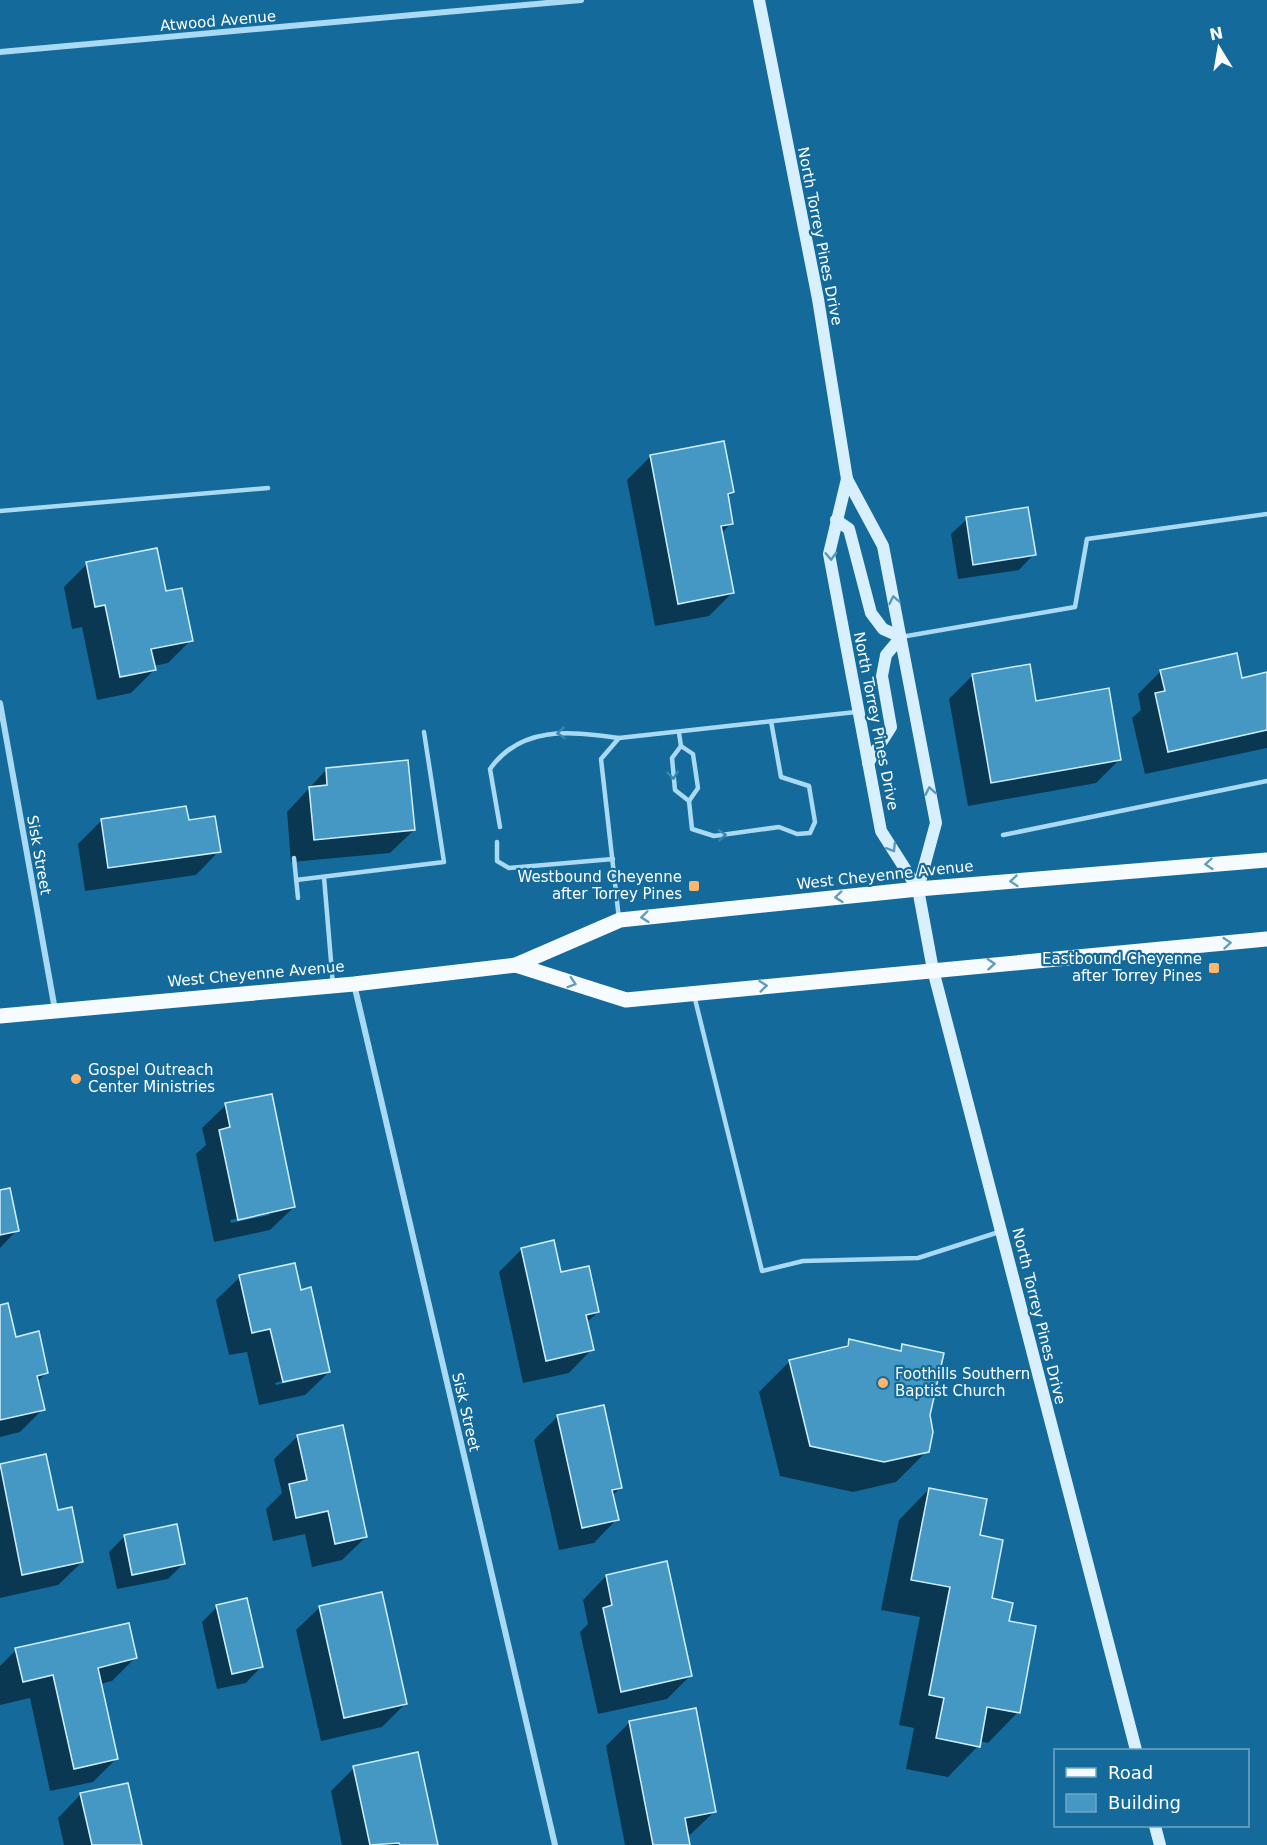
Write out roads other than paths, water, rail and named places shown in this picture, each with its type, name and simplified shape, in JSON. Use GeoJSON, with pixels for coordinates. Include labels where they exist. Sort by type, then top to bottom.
{"type":"FeatureCollection","features":[{"type":"Feature","properties":{"kind":"main road","name":"North Torrey Pines Drive"},"geometry":{"type":"LineString","coordinates":[[759,0],[818,299],[847,479],[883,546],[936,823],[918,889]]}},
{"type":"Feature","properties":{"kind":"main road","name":"North Torrey Pines Drive"},"geometry":{"type":"LineString","coordinates":[[847,479],[829,554],[881,831],[918,889],[933,970],[1136,1749]]}},
{"type":"Feature","properties":{"kind":"main road"},"geometry":{"type":"LineString","coordinates":[[836,520],[849,529],[871,613],[883,629],[901,637],[886,655],[882,676],[891,727],[868,763]]}},
{"type":"Feature","properties":{"kind":"main road","name":"West Cheyenne Avenue"},"geometry":{"type":"LineString","coordinates":[[0,1016],[354,984],[516,965],[620,920],[918,889],[1267,860]]}},
{"type":"Feature","properties":{"kind":"main road","name":"West Cheyenne Avenue"},"geometry":{"type":"LineString","coordinates":[[516,965],[626,1000],[1267,939]]}},
{"type":"Feature","properties":{"kind":"main road"},"geometry":{"type":"LineString","coordinates":[[1155,1827],[1160,1845]]}},
{"type":"Feature","properties":{"kind":"street","name":"Atwood Avenue"},"geometry":{"type":"LineString","coordinates":[[0,52],[581,0]]}},
{"type":"Feature","properties":{"kind":"street","name":"Sisk Street"},"geometry":{"type":"LineString","coordinates":[[0,703],[56,1011]]}},
{"type":"Feature","properties":{"kind":"street","name":"Sisk Street"},"geometry":{"type":"LineString","coordinates":[[354,984],[555,1845]]}},
{"type":"Feature","properties":{"kind":"lane"},"geometry":{"type":"LineString","coordinates":[[0,511],[268,488]]}},
{"type":"Feature","properties":{"kind":"lane"},"geometry":{"type":"LineString","coordinates":[[901,637],[1075,607],[1087,539],[1267,514]]}},
{"type":"Feature","properties":{"kind":"lane"},"geometry":{"type":"LineString","coordinates":[[500,827],[490,769],[501,754],[535,737],[566,732],[619,738],[859,711]]}},
{"type":"Feature","properties":{"kind":"lane"},"geometry":{"type":"LineString","coordinates":[[681,746],[693,754],[698,788],[689,801],[692,829],[714,836],[779,827],[797,834],[810,832],[815,822],[809,786],[781,777],[771,721]]}},
{"type":"Feature","properties":{"kind":"lane"},"geometry":{"type":"LineString","coordinates":[[296,880],[444,862],[424,732]]}},
{"type":"Feature","properties":{"kind":"lane"},"geometry":{"type":"LineString","coordinates":[[679,733],[681,746],[672,758],[675,790],[689,801]]}},
{"type":"Feature","properties":{"kind":"lane"},"geometry":{"type":"LineString","coordinates":[[619,738],[602,759],[620,920]]}},
{"type":"Feature","properties":{"kind":"lane"},"geometry":{"type":"LineString","coordinates":[[1003,835],[1267,781]]}},
{"type":"Feature","properties":{"kind":"lane"},"geometry":{"type":"LineString","coordinates":[[497,842],[497,861],[509,868],[613,859]]}},
{"type":"Feature","properties":{"kind":"lane"},"geometry":{"type":"LineString","coordinates":[[294,858],[298,898]]}},
{"type":"Feature","properties":{"kind":"lane"},"geometry":{"type":"LineString","coordinates":[[324,877],[333,986]]}},
{"type":"Feature","properties":{"kind":"lane"},"geometry":{"type":"LineString","coordinates":[[694,993],[762,1271],[803,1261],[918,1258],[1001,1231]]}},
{"type":"Feature","properties":{"kind":"place","name":"Westbound Cheyenne after Torrey Pines"},"geometry":{"type":"Point","coordinates":[694,886]}},
{"type":"Feature","properties":{"kind":"place","name":"Eastbound Cheyenne after Torrey Pines"},"geometry":{"type":"Point","coordinates":[1214,968]}},
{"type":"Feature","properties":{"kind":"place","name":"Gospel Outreach Center Ministries"},"geometry":{"type":"Point","coordinates":[76,1079]}},
{"type":"Feature","properties":{"kind":"place","name":"Foothills Southern Baptist Church"},"geometry":{"type":"Point","coordinates":[883,1383]}}]}
